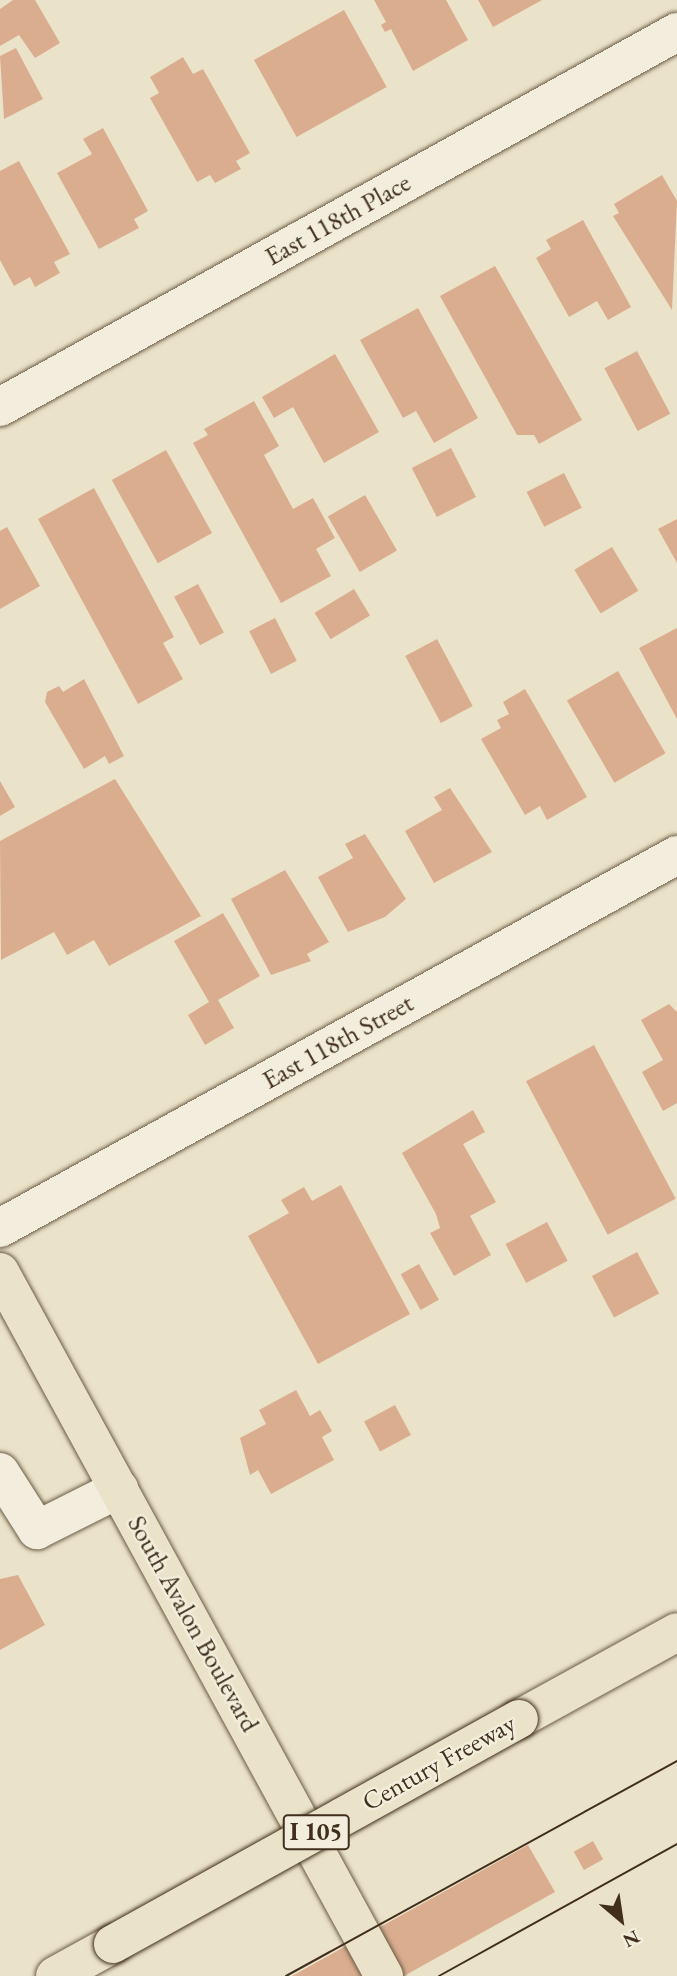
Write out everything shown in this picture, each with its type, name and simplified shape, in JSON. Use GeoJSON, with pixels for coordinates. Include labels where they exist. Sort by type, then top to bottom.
{"type":"FeatureCollection","features":[{"type":"Feature","properties":{"kind":"main road","name":"South Avalon Boulevard"},"geometry":{"type":"LineString","coordinates":[[0,1272],[384,1976]]}},
{"type":"Feature","properties":{"kind":"main road","name":"Century Freeway"},"geometry":{"type":"LineString","coordinates":[[55,1976],[677,1632]]}},
{"type":"Feature","properties":{"kind":"street","name":"East 118th Place"},"geometry":{"type":"LineString","coordinates":[[0,407],[677,32]]}},
{"type":"Feature","properties":{"kind":"street","name":"East 118th Street"},"geometry":{"type":"LineString","coordinates":[[0,1228],[677,855]]}},
{"type":"Feature","properties":{"kind":"street"},"geometry":{"type":"LineString","coordinates":[[0,1472],[37,1530],[119,1489]]}},
{"type":"Feature","properties":{"kind":"building"},"geometry":{"type":"Polygon","coordinates":[[[13,0],[35,0],[60,43],[35,58],[19,35],[0,46],[0,9],[13,0]]]}},
{"type":"Feature","properties":{"kind":"building"},"geometry":{"type":"Polygon","coordinates":[[[374,0],[446,0],[468,40],[413,71],[391,29],[385,32],[381,25],[386,22],[374,0]]]}},
{"type":"Feature","properties":{"kind":"building"},"geometry":{"type":"Polygon","coordinates":[[[478,0],[542,0],[493,27],[478,0]]]}},
{"type":"Feature","properties":{"kind":"building"},"geometry":{"type":"Polygon","coordinates":[[[344,10],[387,87],[297,137],[254,60],[344,10]]]}},
{"type":"Feature","properties":{"kind":"building"},"geometry":{"type":"Polygon","coordinates":[[[16,48],[43,99],[4,119],[0,56],[16,48]]]}},
{"type":"Feature","properties":{"kind":"building"},"geometry":{"type":"Polygon","coordinates":[[[183,57],[193,74],[203,69],[250,153],[236,161],[241,169],[215,183],[210,175],[197,182],[150,98],[159,93],[150,77],[183,57]]]}},
{"type":"Feature","properties":{"kind":"building"},"geometry":{"type":"Polygon","coordinates":[[[103,128],[148,211],[134,219],[139,228],[99,249],[57,173],[92,154],[83,139],[103,128]]]}},
{"type":"Feature","properties":{"kind":"building"},"geometry":{"type":"Polygon","coordinates":[[[19,161],[70,254],[54,262],[60,273],[35,287],[30,277],[14,286],[0,260],[0,171],[19,161]]]}},
{"type":"Feature","properties":{"kind":"building"},"geometry":{"type":"Polygon","coordinates":[[[662,175],[677,201],[672,310],[613,216],[619,213],[614,204],[662,175]]]}},
{"type":"Feature","properties":{"kind":"building"},"geometry":{"type":"Polygon","coordinates":[[[583,220],[631,307],[608,320],[597,301],[569,317],[536,258],[551,249],[546,240],[583,220]]]}},
{"type":"Feature","properties":{"kind":"building"},"geometry":{"type":"Polygon","coordinates":[[[495,266],[582,420],[539,444],[534,435],[517,435],[440,296],[495,266]]]}},
{"type":"Feature","properties":{"kind":"building"},"geometry":{"type":"Polygon","coordinates":[[[418,308],[478,418],[434,443],[416,411],[403,418],[360,340],[418,308]]]}},
{"type":"Feature","properties":{"kind":"building"},"geometry":{"type":"Polygon","coordinates":[[[637,351],[670,414],[638,431],[604,368],[637,351]]]}},
{"type":"Feature","properties":{"kind":"building"},"geometry":{"type":"Polygon","coordinates":[[[335,354],[379,432],[324,463],[293,407],[274,418],[262,397],[335,354]]]}},
{"type":"Feature","properties":{"kind":"building"},"geometry":{"type":"Polygon","coordinates":[[[254,401],[279,446],[264,455],[293,509],[313,498],[335,538],[316,549],[331,576],[281,603],[193,443],[208,435],[204,429],[254,401]]]}},
{"type":"Feature","properties":{"kind":"building"},"geometry":{"type":"Polygon","coordinates":[[[451,448],[476,497],[437,517],[412,468],[451,448]]]}},
{"type":"Feature","properties":{"kind":"building"},"geometry":{"type":"Polygon","coordinates":[[[166,450],[212,533],[158,563],[112,480],[166,450]]]}},
{"type":"Feature","properties":{"kind":"building"},"geometry":{"type":"Polygon","coordinates":[[[564,473],[582,508],[544,527],[527,492],[564,473]]]}},
{"type":"Feature","properties":{"kind":"building"},"geometry":{"type":"Polygon","coordinates":[[[94,488],[174,637],[163,643],[183,679],[138,704],[38,519],[94,488]]]}},
{"type":"Feature","properties":{"kind":"building"},"geometry":{"type":"Polygon","coordinates":[[[365,495],[397,550],[360,572],[328,516],[365,495]]]}},
{"type":"Feature","properties":{"kind":"building"},"geometry":{"type":"Polygon","coordinates":[[[677,519],[677,563],[658,529],[677,519]]]}},
{"type":"Feature","properties":{"kind":"building"},"geometry":{"type":"Polygon","coordinates":[[[7,527],[40,586],[0,609],[0,531],[7,527]]]}},
{"type":"Feature","properties":{"kind":"building"},"geometry":{"type":"Polygon","coordinates":[[[612,547],[638,591],[601,613],[574,570],[612,547]]]}},
{"type":"Feature","properties":{"kind":"building"},"geometry":{"type":"Polygon","coordinates":[[[198,584],[224,633],[200,645],[174,597],[198,584]]]}},
{"type":"Feature","properties":{"kind":"building"},"geometry":{"type":"Polygon","coordinates":[[[354,589],[370,616],[331,639],[315,613],[354,589]]]}},
{"type":"Feature","properties":{"kind":"building"},"geometry":{"type":"Polygon","coordinates":[[[275,618],[297,661],[271,674],[249,631],[275,618]]]}},
{"type":"Feature","properties":{"kind":"building"},"geometry":{"type":"Polygon","coordinates":[[[677,628],[677,719],[639,648],[677,628]]]}},
{"type":"Feature","properties":{"kind":"building"},"geometry":{"type":"Polygon","coordinates":[[[437,639],[473,706],[441,723],[405,656],[437,639]]]}},
{"type":"Feature","properties":{"kind":"building"},"geometry":{"type":"Polygon","coordinates":[[[618,671],[666,753],[614,783],[567,700],[618,671]]]}},
{"type":"Feature","properties":{"kind":"building"},"geometry":{"type":"Polygon","coordinates":[[[84,679],[124,756],[109,764],[105,756],[84,769],[45,702],[47,692],[59,686],[63,692],[84,679]]]}},
{"type":"Feature","properties":{"kind":"building"},"geometry":{"type":"Polygon","coordinates":[[[525,689],[587,797],[547,820],[540,806],[525,815],[481,739],[501,728],[497,720],[509,714],[503,702],[525,689]]]}},
{"type":"Feature","properties":{"kind":"building"},"geometry":{"type":"Polygon","coordinates":[[[115,779],[201,916],[109,966],[94,940],[67,955],[54,932],[1,960],[0,841],[115,779]]]}},
{"type":"Feature","properties":{"kind":"building"},"geometry":{"type":"Polygon","coordinates":[[[0,781],[15,807],[0,816],[0,781]]]}},
{"type":"Feature","properties":{"kind":"building"},"geometry":{"type":"Polygon","coordinates":[[[450,788],[492,852],[434,883],[405,831],[442,810],[434,797],[450,788]]]}},
{"type":"Feature","properties":{"kind":"building"},"geometry":{"type":"Polygon","coordinates":[[[365,834],[406,899],[385,917],[348,932],[318,877],[353,858],[345,844],[365,834]]]}},
{"type":"Feature","properties":{"kind":"building"},"geometry":{"type":"Polygon","coordinates":[[[285,870],[329,942],[307,954],[311,961],[271,975],[231,899],[285,870]]]}},
{"type":"Feature","properties":{"kind":"building"},"geometry":{"type":"Polygon","coordinates":[[[223,913],[260,976],[218,1000],[234,1028],[205,1045],[188,1015],[209,1002],[174,941],[223,913]]]}},
{"type":"Feature","properties":{"kind":"building"},"geometry":{"type":"Polygon","coordinates":[[[669,1004],[677,1012],[677,1103],[663,1111],[642,1072],[663,1060],[641,1020],[669,1004]]]}},
{"type":"Feature","properties":{"kind":"building"},"geometry":{"type":"Polygon","coordinates":[[[594,1045],[676,1199],[608,1235],[526,1081],[594,1045]]]}},
{"type":"Feature","properties":{"kind":"building"},"geometry":{"type":"Polygon","coordinates":[[[473,1110],[485,1132],[463,1144],[496,1202],[470,1216],[491,1255],[454,1276],[430,1233],[440,1228],[436,1214],[402,1153],[473,1110]]]}},
{"type":"Feature","properties":{"kind":"building"},"geometry":{"type":"Polygon","coordinates":[[[341,1185],[410,1314],[318,1364],[248,1236],[289,1213],[281,1200],[304,1187],[312,1201],[341,1185]]]}},
{"type":"Feature","properties":{"kind":"building"},"geometry":{"type":"Polygon","coordinates":[[[547,1222],[568,1261],[526,1283],[506,1244],[547,1222]]]}},
{"type":"Feature","properties":{"kind":"building"},"geometry":{"type":"Polygon","coordinates":[[[637,1252],[659,1293],[614,1317],[592,1276],[637,1252]]]}},
{"type":"Feature","properties":{"kind":"building"},"geometry":{"type":"Polygon","coordinates":[[[419,1264],[439,1300],[421,1310],[401,1274],[419,1264]]]}},
{"type":"Feature","properties":{"kind":"building"},"geometry":{"type":"Polygon","coordinates":[[[296,1390],[310,1416],[320,1410],[332,1431],[322,1437],[334,1460],[271,1494],[258,1470],[250,1475],[240,1438],[266,1424],[259,1410],[296,1390]]]}},
{"type":"Feature","properties":{"kind":"building"},"geometry":{"type":"Polygon","coordinates":[[[395,1405],[411,1435],[380,1451],[364,1421],[395,1405]]]}},
{"type":"Feature","properties":{"kind":"building"},"geometry":{"type":"Polygon","coordinates":[[[18,1575],[45,1625],[0,1650],[0,1579],[18,1575]]]}},
{"type":"Feature","properties":{"kind":"building"},"geometry":{"type":"Polygon","coordinates":[[[593,1841],[603,1859],[584,1870],[574,1852],[593,1841]]]}},
{"type":"Feature","properties":{"kind":"building"},"geometry":{"type":"Polygon","coordinates":[[[528,1845],[555,1892],[404,1976],[292,1976],[528,1845]]]}},
{"type":"Feature","properties":{"kind":"tram line"},"geometry":{"type":"LineString","coordinates":[[286,1976],[677,1761]]}},
{"type":"Feature","properties":{"kind":"tram line"},"geometry":{"type":"LineString","coordinates":[[439,1976],[677,1844]]}}]}
